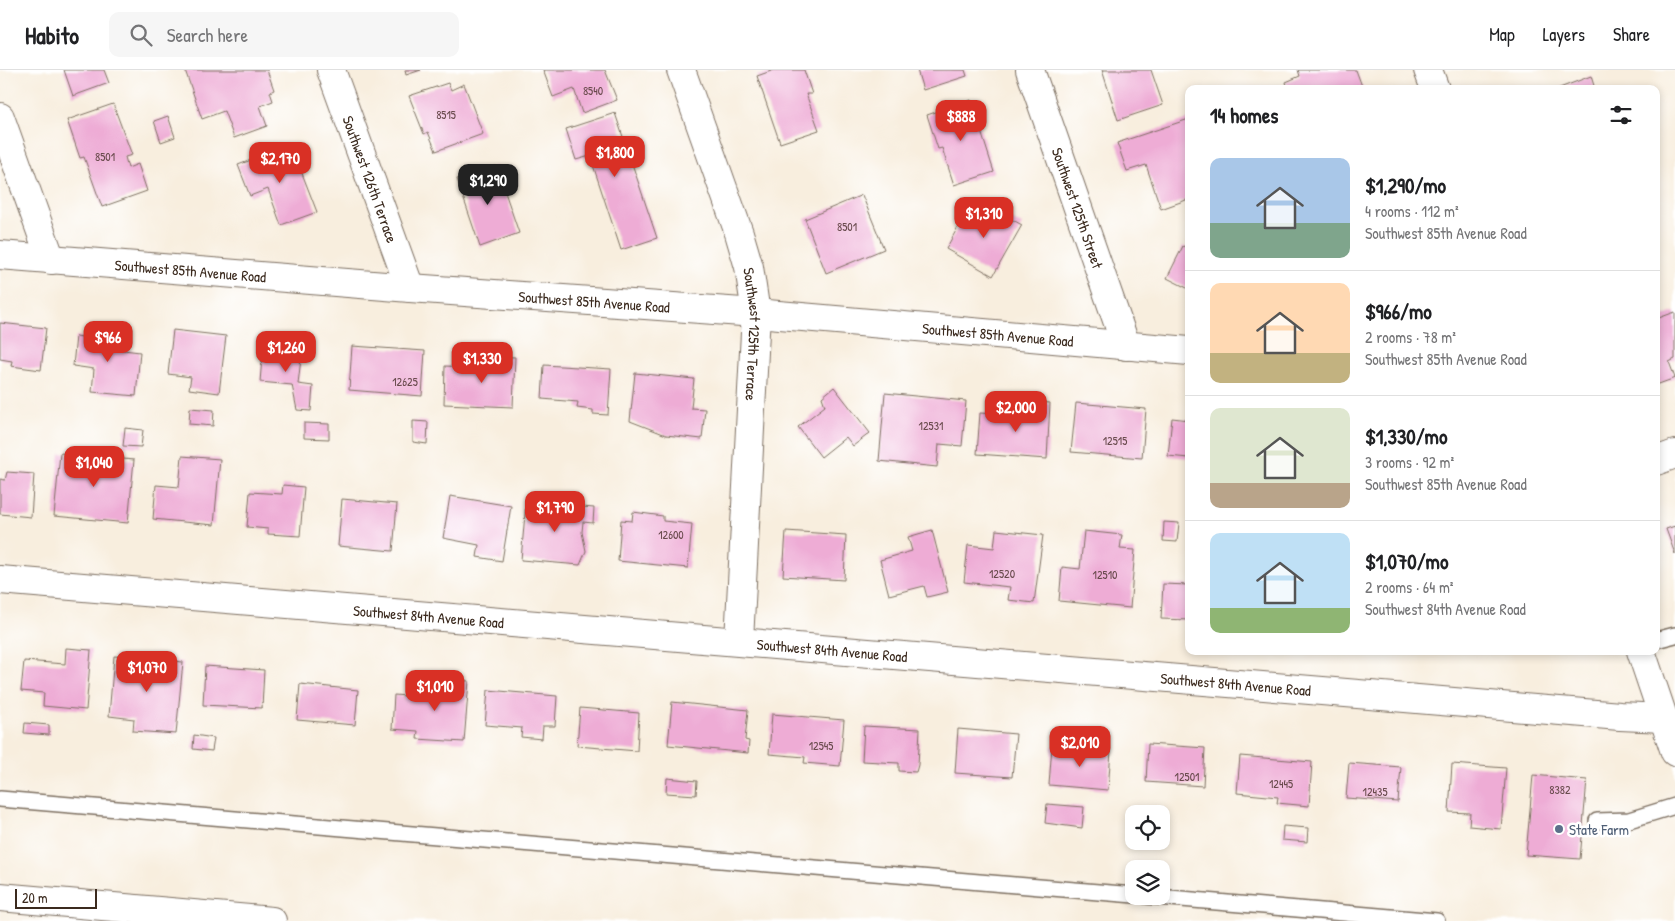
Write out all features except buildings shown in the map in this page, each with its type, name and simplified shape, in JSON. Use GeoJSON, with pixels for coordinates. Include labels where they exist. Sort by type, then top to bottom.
{"type":"FeatureCollection","features":[{"type":"Feature","properties":{"kind":"main road","name":"Southwest 126th Terrace"},"geometry":{"type":"LineString","coordinates":[[331,70],[410,288]]}},
{"type":"Feature","properties":{"kind":"main road","name":"Southwest 125th Terrace"},"geometry":{"type":"LineString","coordinates":[[681,70],[742,242],[749,267],[756,313],[739,641]]}},
{"type":"Feature","properties":{"kind":"main road","name":"Southwest 125th Street"},"geometry":{"type":"LineString","coordinates":[[1030,70],[1126,346]]}},
{"type":"Feature","properties":{"kind":"main road"},"geometry":{"type":"LineString","coordinates":[[1428,70],[1434,85]]}},
{"type":"Feature","properties":{"kind":"main road"},"geometry":{"type":"LineString","coordinates":[[0,117],[51,260]]}},
{"type":"Feature","properties":{"kind":"main road","name":"Southwest 85th Avenue Road"},"geometry":{"type":"LineString","coordinates":[[0,255],[410,288],[756,313],[1185,351]]}},
{"type":"Feature","properties":{"kind":"main road"},"geometry":{"type":"LineString","coordinates":[[1660,460],[1675,454]]}},
{"type":"Feature","properties":{"kind":"main road","name":"Southwest 84th Avenue Road"},"geometry":{"type":"LineString","coordinates":[[0,580],[1620,716],[1671,737]]}},
{"type":"Feature","properties":{"kind":"main road"},"geometry":{"type":"LineString","coordinates":[[1642,655],[1671,737]]}},
{"type":"Feature","properties":{"kind":"main road"},"geometry":{"type":"LineString","coordinates":[[0,898],[272,921]]}},
{"type":"Feature","properties":{"kind":"lane"},"geometry":{"type":"LineString","coordinates":[[1660,639],[1675,635]]}},
{"type":"Feature","properties":{"kind":"lane"},"geometry":{"type":"LineString","coordinates":[[0,799],[1125,894]]}},
{"type":"Feature","properties":{"kind":"lane"},"geometry":{"type":"LineString","coordinates":[[1597,821],[1629,820],[1675,806]]}},
{"type":"Feature","properties":{"kind":"lane"},"geometry":{"type":"LineString","coordinates":[[1170,898],[1437,921]]}},
{"type":"Feature","properties":{"kind":"place","name":"State Farm"},"geometry":{"type":"Point","coordinates":[1559,829]}}]}
